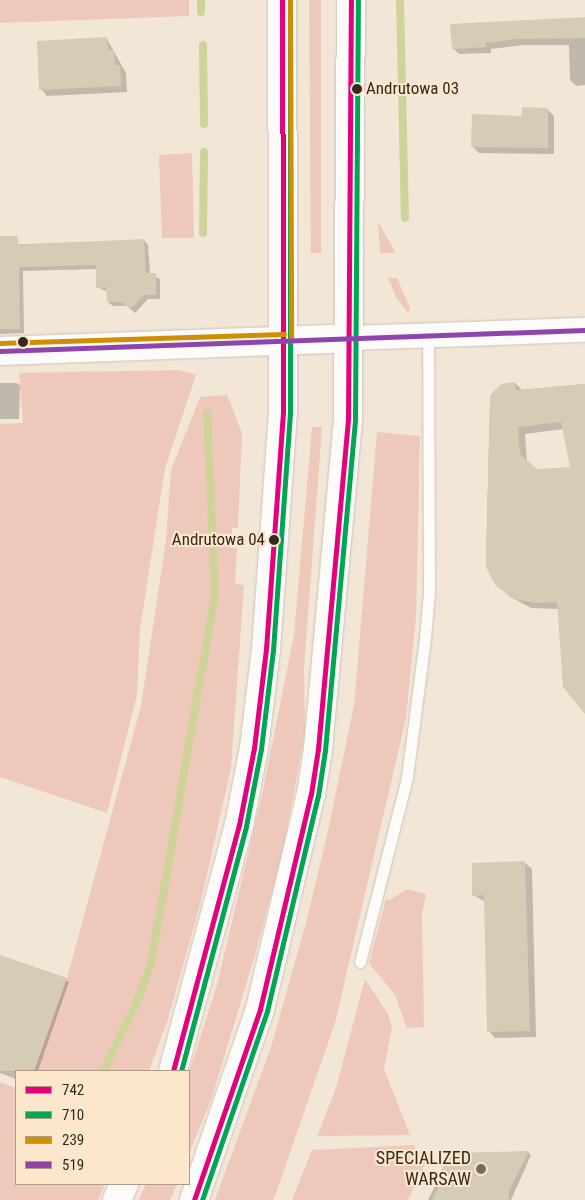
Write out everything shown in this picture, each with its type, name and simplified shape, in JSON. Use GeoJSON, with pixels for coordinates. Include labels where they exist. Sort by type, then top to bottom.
{"type":"FeatureCollection","features":[{"type":"Feature","properties":{"kind":"main road"},"geometry":{"type":"LineString","coordinates":[[173,1070],[222,897],[254,748],[275,546],[283,413],[284,341],[282,0]]}},
{"type":"Feature","properties":{"kind":"main road"},"geometry":{"type":"LineString","coordinates":[[194,1200],[260,1009],[310,794],[324,694],[348,419],[351,0]]}},
{"type":"Feature","properties":{"kind":"main road"},"geometry":{"type":"LineString","coordinates":[[0,351],[350,338]]}},
{"type":"Feature","properties":{"kind":"main road"},"geometry":{"type":"LineString","coordinates":[[117,1200],[124,1185]]}},
{"type":"Feature","properties":{"kind":"street"},"geometry":{"type":"LineString","coordinates":[[350,338],[585,330]]}},
{"type":"Feature","properties":{"kind":"lane"},"geometry":{"type":"LineString","coordinates":[[360,962],[407,777],[425,638],[429,592],[428,336]]}},
{"type":"Feature","properties":{"kind":"shaded area"},"geometry":{"type":"Polygon","coordinates":[[[0,0],[189,0],[189,16],[0,23],[0,0]]]}},
{"type":"Feature","properties":{"kind":"shaded area"},"geometry":{"type":"Polygon","coordinates":[[[309,0],[321,0],[321,253],[311,253],[309,0]]]}},
{"type":"Feature","properties":{"kind":"shaded area"},"geometry":{"type":"Polygon","coordinates":[[[192,153],[194,238],[162,238],[159,155],[192,153]]]}},
{"type":"Feature","properties":{"kind":"shaded area"},"geometry":{"type":"Polygon","coordinates":[[[378,222],[395,251],[394,253],[380,253],[378,222]]]}},
{"type":"Feature","properties":{"kind":"shaded area"},"geometry":{"type":"Polygon","coordinates":[[[388,278],[397,278],[410,308],[409,314],[396,297],[388,278]]]}},
{"type":"Feature","properties":{"kind":"shaded area"},"geometry":{"type":"Polygon","coordinates":[[[179,370],[196,375],[165,468],[140,629],[137,695],[107,813],[0,777],[0,424],[23,423],[19,373],[179,370]]]}},
{"type":"Feature","properties":{"kind":"shaded area"},"geometry":{"type":"Polygon","coordinates":[[[227,395],[242,433],[238,528],[232,528],[231,548],[237,548],[235,584],[244,585],[231,768],[201,901],[168,1019],[149,1070],[34,1070],[67,978],[141,706],[166,540],[171,470],[200,397],[227,395]]]}},
{"type":"Feature","properties":{"kind":"shaded area"},"geometry":{"type":"Polygon","coordinates":[[[312,427],[322,427],[304,669],[305,733],[283,850],[255,955],[212,1097],[190,1152],[190,1070],[217,985],[262,795],[294,635],[312,427]]]}},
{"type":"Feature","properties":{"kind":"shaded area"},"geometry":{"type":"Polygon","coordinates":[[[377,432],[420,436],[416,617],[406,718],[335,1023],[275,1196],[273,1200],[215,1200],[271,1047],[306,923],[328,831],[354,705],[377,432]]]}},
{"type":"Feature","properties":{"kind":"shaded area"},"geometry":{"type":"Polygon","coordinates":[[[407,889],[426,894],[422,914],[424,1027],[407,1028],[395,995],[369,963],[386,899],[390,900],[407,889]]]}},
{"type":"Feature","properties":{"kind":"shaded area"},"geometry":{"type":"Polygon","coordinates":[[[365,979],[388,1014],[392,1027],[384,1069],[410,1135],[317,1136],[336,1088],[365,979]]]}},
{"type":"Feature","properties":{"kind":"shaded area"},"geometry":{"type":"Polygon","coordinates":[[[0,1082],[15,1088],[15,1185],[105,1185],[98,1200],[0,1200],[0,1082]]]}},
{"type":"Feature","properties":{"kind":"shaded area"},"geometry":{"type":"Polygon","coordinates":[[[414,1145],[420,1159],[428,1157],[408,1200],[292,1200],[312,1150],[414,1145]]]}},
{"type":"Feature","properties":{"kind":"shaded area"},"geometry":{"type":"Polygon","coordinates":[[[146,1185],[177,1185],[170,1200],[139,1200],[146,1185]]]}},
{"type":"Feature","properties":{"kind":"building"},"geometry":{"type":"Polygon","coordinates":[[[585,17],[585,38],[517,39],[486,43],[486,47],[452,49],[450,24],[585,17]]]}},
{"type":"Feature","properties":{"kind":"building"},"geometry":{"type":"Polygon","coordinates":[[[107,37],[108,50],[114,50],[115,65],[120,65],[121,86],[39,90],[37,41],[107,37]]]}},
{"type":"Feature","properties":{"kind":"building"},"geometry":{"type":"Polygon","coordinates":[[[522,107],[548,108],[548,148],[471,147],[472,114],[522,116],[522,107]]]}},
{"type":"Feature","properties":{"kind":"building"},"geometry":{"type":"Polygon","coordinates":[[[0,236],[18,236],[18,245],[144,239],[146,273],[156,273],[156,295],[144,295],[130,309],[121,302],[107,302],[106,287],[96,288],[96,265],[19,267],[20,329],[0,329],[0,236]]]}},
{"type":"Feature","properties":{"kind":"building"},"geometry":{"type":"Polygon","coordinates":[[[515,382],[516,390],[585,384],[585,714],[563,687],[557,602],[536,603],[514,599],[496,586],[486,567],[490,395],[501,384],[515,382]],[[561,422],[518,427],[520,454],[537,469],[570,467],[561,422]]]}},
{"type":"Feature","properties":{"kind":"building"},"geometry":{"type":"Polygon","coordinates":[[[525,861],[530,1031],[487,1032],[484,895],[472,896],[472,863],[525,861]]]}},
{"type":"Feature","properties":{"kind":"building"},"geometry":{"type":"Polygon","coordinates":[[[0,955],[67,978],[34,1070],[0,1071],[0,955]]]}},
{"type":"Feature","properties":{"kind":"building","name":"SPECIALIZED WARSAW"},"geometry":{"type":"Polygon","coordinates":[[[529,1151],[509,1191],[509,1200],[432,1200],[439,1187],[434,1184],[450,1153],[529,1151]]]}},
{"type":"Feature","properties":{"kind":"waterway"},"geometry":{"type":"LineString","coordinates":[[201,0],[201,12]]}},
{"type":"Feature","properties":{"kind":"waterway"},"geometry":{"type":"LineString","coordinates":[[400,0],[405,218]]}},
{"type":"Feature","properties":{"kind":"waterway"},"geometry":{"type":"LineString","coordinates":[[203,45],[204,124]]}},
{"type":"Feature","properties":{"kind":"waterway"},"geometry":{"type":"LineString","coordinates":[[203,233],[204,152]]}},
{"type":"Feature","properties":{"kind":"waterway"},"geometry":{"type":"LineString","coordinates":[[103,1070],[137,1002],[151,964],[215,594],[207,413]]}},
{"type":"Feature","properties":{"kind":"transit line","name":"742"},"geometry":{"type":"LineString","coordinates":[[173,1070],[239,825],[254,748],[266,649],[283,413],[282,0]]}},
{"type":"Feature","properties":{"kind":"transit line","name":"710"},"geometry":{"type":"LineString","coordinates":[[181,1070],[246,826],[261,749],[273,650],[290,413],[290,0]]}},
{"type":"Feature","properties":{"kind":"transit line","name":"239"},"geometry":{"type":"LineString","coordinates":[[290,0],[291,341]]}},
{"type":"Feature","properties":{"kind":"transit line","name":"742"},"geometry":{"type":"LineString","coordinates":[[194,1200],[260,1009],[311,794],[318,749],[348,419],[351,0]]}},
{"type":"Feature","properties":{"kind":"transit line","name":"710"},"geometry":{"type":"LineString","coordinates":[[202,1200],[267,1011],[318,796],[325,750],[355,419],[358,0]]}},
{"type":"Feature","properties":{"kind":"transit line","name":"519"},"geometry":{"type":"LineString","coordinates":[[0,351],[585,330]]}},
{"type":"Feature","properties":{"kind":"transit line","name":"239"},"geometry":{"type":"LineString","coordinates":[[0,343],[284,334]]}},
{"type":"Feature","properties":{"kind":"place","name":"Andrutowa 03"},"geometry":{"type":"Point","coordinates":[357,89]}},
{"type":"Feature","properties":{"kind":"place","name":"Andrutowa 04"},"geometry":{"type":"Point","coordinates":[274,540]}},
{"type":"Feature","properties":{"kind":"place","name":"SPECIALIZED WARSAW"},"geometry":{"type":"Point","coordinates":[481,1169]}}]}
